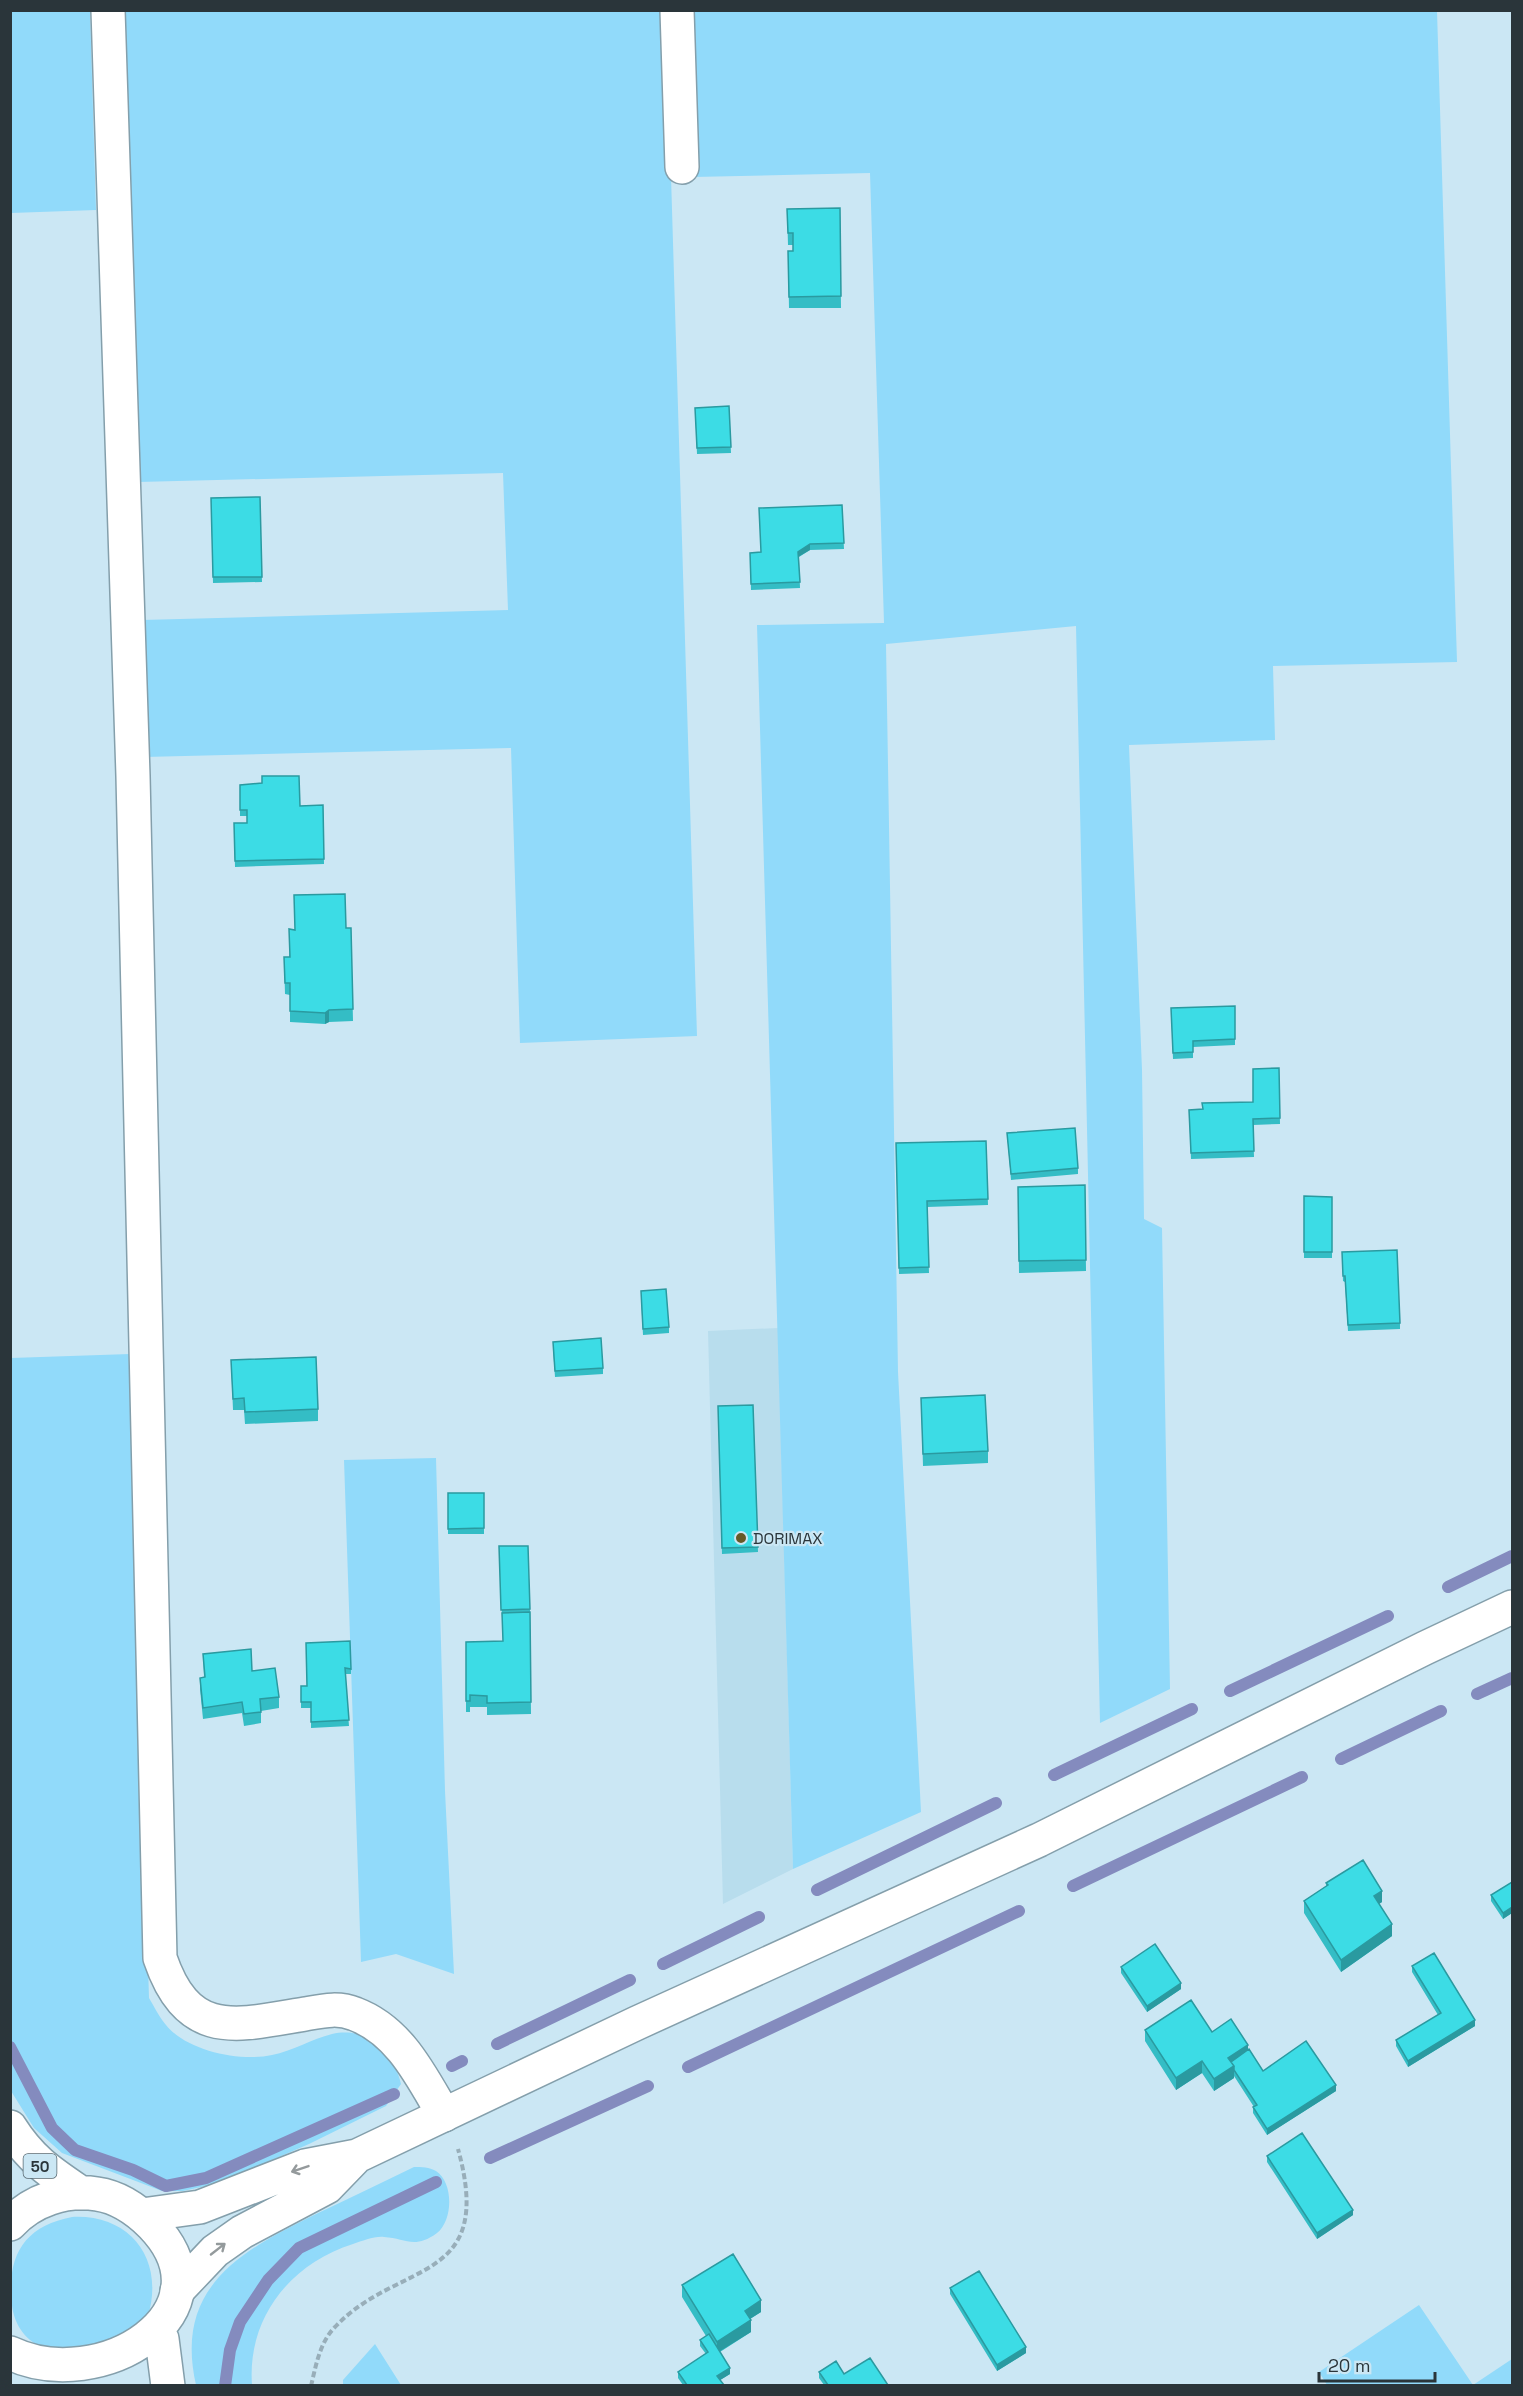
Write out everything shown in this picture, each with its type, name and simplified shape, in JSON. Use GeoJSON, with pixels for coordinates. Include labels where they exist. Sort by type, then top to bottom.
{"type":"FeatureCollection","features":[{"type":"Feature","properties":{"kind":"street"},"geometry":{"type":"LineString","coordinates":[[108,10],[133,765],[160,1958],[179,1999],[189,2009],[210,2020],[255,2023],[341,2009],[370,2021],[403,2050],[444,2115]]}},
{"type":"Feature","properties":{"kind":"street"},"geometry":{"type":"LineString","coordinates":[[677,10],[682,166]]}},
{"type":"Feature","properties":{"kind":"street"},"geometry":{"type":"LineString","coordinates":[[142,2215],[200,2207],[305,2166],[357,2156],[637,2023],[1039,1840],[1512,1607]]}},
{"type":"Feature","properties":{"kind":"street","name":"50"},"geometry":{"type":"LineString","coordinates":[[10,2127],[39,2164],[81,2193]]}},
{"type":"Feature","properties":{"kind":"street"},"geometry":{"type":"LineString","coordinates":[[177,2291],[215,2250],[242,2232],[327,2187],[357,2156]]}},
{"type":"Feature","properties":{"kind":"street","name":"50"},"geometry":{"type":"LineString","coordinates":[[10,2224],[40,2202],[68,2193],[115,2199],[142,2215],[164,2240],[171,2255],[177,2291],[175,2308],[162,2339],[140,2364],[125,2374],[96,2385],[60,2383],[29,2370],[13,2358]]}},
{"type":"Feature","properties":{"kind":"street"},"geometry":{"type":"LineString","coordinates":[[162,2339],[168,2385]]}},
{"type":"Feature","properties":{"kind":"path"},"geometry":{"type":"LineString","coordinates":[[311,2385],[322,2346],[334,2328],[372,2299],[423,2273],[447,2255],[455,2244],[464,2220],[465,2182],[457,2147],[444,2115]]}},
{"type":"Feature","properties":{"kind":"shaded area"},"geometry":{"type":"Polygon","coordinates":[[[10,11],[90,11],[96,210],[11,213],[10,11]]]}},
{"type":"Feature","properties":{"kind":"shaded area"},"geometry":{"type":"Polygon","coordinates":[[[125,11],[666,11],[697,1036],[520,1043],[511,748],[144,757],[142,620],[508,610],[503,473],[138,482],[125,11]]]}},
{"type":"Feature","properties":{"kind":"shaded area"},"geometry":{"type":"Polygon","coordinates":[[[689,11],[1437,11],[1457,662],[1273,666],[1275,740],[1129,745],[1142,1070],[1144,1219],[1162,1228],[1170,1689],[1100,1723],[1076,626],[886,644],[898,1372],[921,1812],[793,1869],[757,625],[884,623],[870,173],[693,177],[689,11]]]}},
{"type":"Feature","properties":{"kind":"shaded area"},"geometry":{"type":"Polygon","coordinates":[[[778,1328],[793,1869],[723,1904],[708,1331],[778,1328]]]}},
{"type":"Feature","properties":{"kind":"shaded area"},"geometry":{"type":"Polygon","coordinates":[[[130,1354],[149,1998],[163,2022],[175,2034],[200,2048],[230,2055],[259,2057],[272,2055],[332,2034],[357,2034],[368,2038],[386,2052],[398,2072],[401,2084],[386,2106],[309,2144],[219,2183],[183,2191],[162,2191],[62,2153],[34,2128],[11,2091],[11,1358],[130,1354]]]}},
{"type":"Feature","properties":{"kind":"shaded area"},"geometry":{"type":"Polygon","coordinates":[[[436,1458],[445,1791],[454,1974],[396,1954],[361,1962],[344,1460],[436,1458]]]}},
{"type":"Feature","properties":{"kind":"shaded area"},"geometry":{"type":"Polygon","coordinates":[[[414,2167],[436,2171],[446,2184],[448,2211],[446,2220],[437,2233],[416,2242],[384,2237],[372,2238],[330,2253],[310,2265],[277,2297],[265,2316],[252,2361],[252,2385],[196,2385],[192,2351],[195,2323],[204,2298],[219,2278],[238,2259],[286,2229],[414,2167]]]}},
{"type":"Feature","properties":{"kind":"shaded area"},"geometry":{"type":"Polygon","coordinates":[[[72,2217],[93,2218],[111,2223],[126,2232],[138,2244],[147,2259],[151,2276],[152,2295],[148,2316],[92,2360],[35,2344],[17,2324],[12,2305],[14,2263],[25,2241],[45,2226],[72,2217]]]}},
{"type":"Feature","properties":{"kind":"shaded area"},"geometry":{"type":"Polygon","coordinates":[[[1419,2305],[1473,2385],[1327,2385],[1319,2372],[1419,2305]]]}},
{"type":"Feature","properties":{"kind":"shaded area"},"geometry":{"type":"Polygon","coordinates":[[[375,2344],[401,2385],[343,2385],[343,2380],[375,2344]]]}},
{"type":"Feature","properties":{"kind":"shaded area"},"geometry":{"type":"Polygon","coordinates":[[[1512,2359],[1512,2385],[1473,2385],[1512,2359]]]}},
{"type":"Feature","properties":{"kind":"building"},"geometry":{"type":"Polygon","coordinates":[[[840,208],[841,296],[789,297],[788,251],[793,251],[793,233],[788,233],[787,209],[840,208]]]}},
{"type":"Feature","properties":{"kind":"building"},"geometry":{"type":"Polygon","coordinates":[[[729,406],[731,447],[697,448],[695,408],[729,406]]]}},
{"type":"Feature","properties":{"kind":"building"},"geometry":{"type":"Polygon","coordinates":[[[260,497],[262,577],[213,577],[211,498],[260,497]]]}},
{"type":"Feature","properties":{"kind":"building"},"geometry":{"type":"Polygon","coordinates":[[[842,505],[844,543],[810,544],[798,552],[800,582],[751,584],[750,553],[761,552],[759,508],[842,505]]]}},
{"type":"Feature","properties":{"kind":"building"},"geometry":{"type":"Polygon","coordinates":[[[262,776],[299,776],[300,806],[323,805],[324,859],[235,861],[234,823],[247,823],[247,810],[240,810],[240,785],[262,783],[262,776]]]}},
{"type":"Feature","properties":{"kind":"building"},"geometry":{"type":"Polygon","coordinates":[[[345,894],[346,928],[351,928],[353,1009],[329,1010],[325,1013],[290,1011],[290,983],[285,983],[284,957],[290,957],[289,929],[295,930],[294,895],[345,894]]]}},
{"type":"Feature","properties":{"kind":"building"},"geometry":{"type":"Polygon","coordinates":[[[1235,1006],[1235,1039],[1193,1041],[1193,1052],[1173,1053],[1171,1008],[1235,1006]]]}},
{"type":"Feature","properties":{"kind":"building"},"geometry":{"type":"Polygon","coordinates":[[[1279,1068],[1280,1118],[1253,1119],[1254,1151],[1191,1153],[1189,1110],[1203,1109],[1202,1103],[1253,1102],[1253,1069],[1279,1068]]]}},
{"type":"Feature","properties":{"kind":"building"},"geometry":{"type":"Polygon","coordinates":[[[1075,1128],[1078,1168],[1011,1174],[1007,1133],[1075,1128]]]}},
{"type":"Feature","properties":{"kind":"building"},"geometry":{"type":"Polygon","coordinates":[[[986,1141],[988,1199],[927,1201],[929,1267],[899,1268],[896,1143],[986,1141]]]}},
{"type":"Feature","properties":{"kind":"building"},"geometry":{"type":"Polygon","coordinates":[[[1085,1185],[1086,1260],[1019,1261],[1018,1187],[1085,1185]]]}},
{"type":"Feature","properties":{"kind":"building"},"geometry":{"type":"Polygon","coordinates":[[[1304,1196],[1332,1197],[1332,1252],[1304,1252],[1304,1196]]]}},
{"type":"Feature","properties":{"kind":"building"},"geometry":{"type":"Polygon","coordinates":[[[1397,1250],[1400,1323],[1348,1325],[1342,1252],[1397,1250]]]}},
{"type":"Feature","properties":{"kind":"building"},"geometry":{"type":"Polygon","coordinates":[[[666,1289],[669,1327],[643,1329],[641,1291],[666,1289]]]}},
{"type":"Feature","properties":{"kind":"building"},"geometry":{"type":"Polygon","coordinates":[[[601,1338],[603,1368],[555,1371],[553,1342],[601,1338]]]}},
{"type":"Feature","properties":{"kind":"building"},"geometry":{"type":"Polygon","coordinates":[[[316,1357],[318,1409],[245,1412],[244,1398],[233,1399],[231,1360],[316,1357]]]}},
{"type":"Feature","properties":{"kind":"building"},"geometry":{"type":"Polygon","coordinates":[[[985,1395],[988,1451],[923,1454],[921,1398],[985,1395]]]}},
{"type":"Feature","properties":{"kind":"building"},"geometry":{"type":"Polygon","coordinates":[[[753,1405],[758,1547],[722,1548],[718,1406],[753,1405]]]}},
{"type":"Feature","properties":{"kind":"building"},"geometry":{"type":"Polygon","coordinates":[[[448,1493],[484,1493],[484,1528],[448,1529],[448,1493]]]}},
{"type":"Feature","properties":{"kind":"building"},"geometry":{"type":"Polygon","coordinates":[[[499,1546],[528,1546],[530,1609],[501,1610],[499,1546]]]}},
{"type":"Feature","properties":{"kind":"building"},"geometry":{"type":"Polygon","coordinates":[[[530,1612],[531,1702],[487,1703],[487,1696],[470,1695],[470,1701],[466,1701],[466,1642],[503,1641],[502,1613],[530,1612]]]}},
{"type":"Feature","properties":{"kind":"building"},"geometry":{"type":"Polygon","coordinates":[[[350,1641],[351,1669],[345,1668],[349,1720],[311,1722],[311,1702],[301,1702],[301,1686],[307,1686],[306,1643],[350,1641]]]}},
{"type":"Feature","properties":{"kind":"building"},"geometry":{"type":"Polygon","coordinates":[[[251,1649],[252,1671],[275,1668],[279,1697],[260,1699],[261,1712],[244,1714],[242,1702],[203,1708],[200,1678],[205,1677],[203,1654],[251,1649]]]}},
{"type":"Feature","properties":{"kind":"building"},"geometry":{"type":"Polygon","coordinates":[[[1363,1860],[1382,1891],[1374,1896],[1392,1924],[1341,1960],[1304,1901],[1328,1885],[1326,1883],[1363,1860]]]}},
{"type":"Feature","properties":{"kind":"building"},"geometry":{"type":"Polygon","coordinates":[[[1512,1882],[1512,1907],[1503,1913],[1491,1895],[1512,1882]]]}},
{"type":"Feature","properties":{"kind":"building"},"geometry":{"type":"Polygon","coordinates":[[[1155,1944],[1181,1983],[1147,2006],[1121,1967],[1155,1944]]]}},
{"type":"Feature","properties":{"kind":"building"},"geometry":{"type":"Polygon","coordinates":[[[1434,1953],[1475,2020],[1408,2061],[1396,2040],[1441,2013],[1412,1966],[1434,1953]]]}},
{"type":"Feature","properties":{"kind":"building"},"geometry":{"type":"Polygon","coordinates":[[[1191,2000],[1212,2032],[1231,2019],[1248,2045],[1228,2058],[1234,2066],[1214,2079],[1202,2061],[1176,2078],[1145,2030],[1191,2000]]]}},
{"type":"Feature","properties":{"kind":"building"},"geometry":{"type":"Polygon","coordinates":[[[1306,2041],[1336,2085],[1267,2129],[1253,2107],[1257,2105],[1231,2062],[1249,2049],[1263,2071],[1306,2041]]]}},
{"type":"Feature","properties":{"kind":"building"},"geometry":{"type":"Polygon","coordinates":[[[1302,2133],[1353,2210],[1317,2233],[1267,2156],[1302,2133]]]}},
{"type":"Feature","properties":{"kind":"building"},"geometry":{"type":"Polygon","coordinates":[[[733,2254],[761,2300],[745,2311],[751,2320],[717,2342],[682,2285],[733,2254]]]}},
{"type":"Feature","properties":{"kind":"building"},"geometry":{"type":"Polygon","coordinates":[[[979,2271],[1026,2347],[997,2365],[950,2288],[979,2271]]]}},
{"type":"Feature","properties":{"kind":"building"},"geometry":{"type":"Polygon","coordinates":[[[709,2334],[730,2368],[717,2376],[724,2385],[687,2385],[678,2372],[708,2352],[700,2340],[709,2334]]]}},
{"type":"Feature","properties":{"kind":"building"},"geometry":{"type":"Polygon","coordinates":[[[870,2358],[888,2385],[828,2385],[819,2372],[836,2361],[844,2374],[870,2358]]]}},
{"type":"Feature","properties":{"kind":"waterway"},"geometry":{"type":"LineString","coordinates":[[1448,1587],[1512,1556]]}},
{"type":"Feature","properties":{"kind":"waterway"},"geometry":{"type":"LineString","coordinates":[[1230,1691],[1388,1616]]}},
{"type":"Feature","properties":{"kind":"waterway"},"geometry":{"type":"LineString","coordinates":[[1477,1694],[1512,1678]]}},
{"type":"Feature","properties":{"kind":"waterway"},"geometry":{"type":"LineString","coordinates":[[1054,1775],[1192,1709]]}},
{"type":"Feature","properties":{"kind":"waterway"},"geometry":{"type":"LineString","coordinates":[[1341,1759],[1441,1711]]}},
{"type":"Feature","properties":{"kind":"waterway"},"geometry":{"type":"LineString","coordinates":[[1073,1886],[1302,1777]]}},
{"type":"Feature","properties":{"kind":"waterway"},"geometry":{"type":"LineString","coordinates":[[817,1890],[996,1803]]}},
{"type":"Feature","properties":{"kind":"waterway"},"geometry":{"type":"LineString","coordinates":[[688,2067],[1019,1911]]}},
{"type":"Feature","properties":{"kind":"waterway"},"geometry":{"type":"LineString","coordinates":[[663,1964],[759,1917]]}},
{"type":"Feature","properties":{"kind":"waterway"},"geometry":{"type":"LineString","coordinates":[[497,2044],[630,1980]]}},
{"type":"Feature","properties":{"kind":"waterway"},"geometry":{"type":"LineString","coordinates":[[10,2047],[52,2128],[75,2150],[133,2170],[166,2186],[206,2178],[394,2094]]}},
{"type":"Feature","properties":{"kind":"waterway"},"geometry":{"type":"LineString","coordinates":[[452,2066],[462,2061]]}},
{"type":"Feature","properties":{"kind":"waterway"},"geometry":{"type":"LineString","coordinates":[[490,2158],[648,2086]]}},
{"type":"Feature","properties":{"kind":"waterway"},"geometry":{"type":"LineString","coordinates":[[225,2386],[230,2350],[240,2322],[268,2280],[299,2248],[436,2182]]}},
{"type":"Feature","properties":{"kind":"place","name":"DORIMAX"},"geometry":{"type":"Point","coordinates":[741,1538]}}]}
